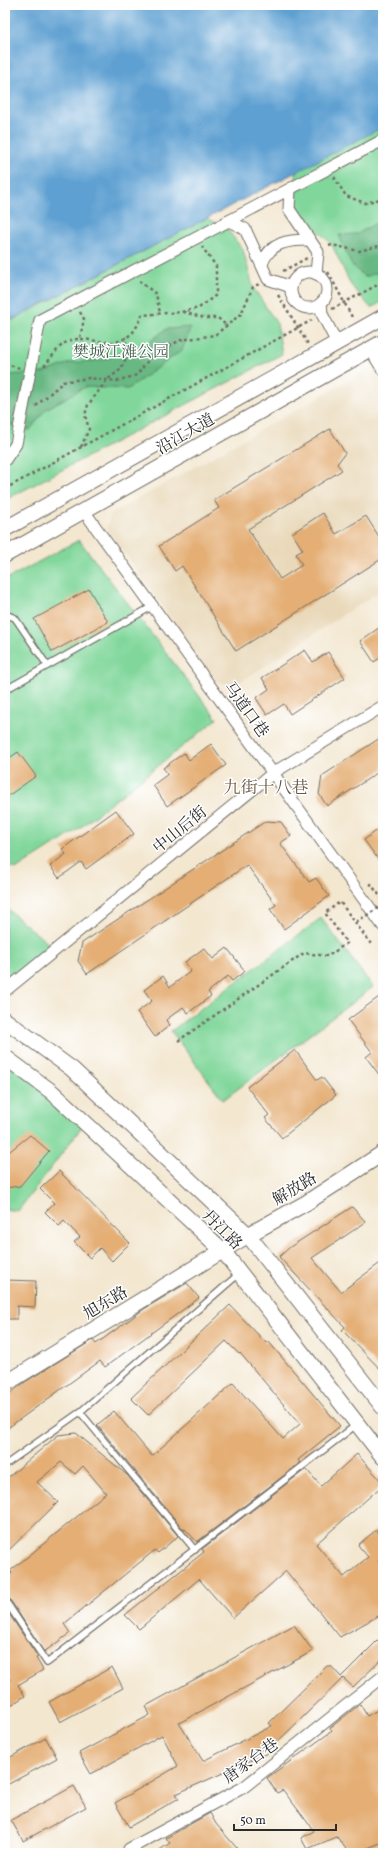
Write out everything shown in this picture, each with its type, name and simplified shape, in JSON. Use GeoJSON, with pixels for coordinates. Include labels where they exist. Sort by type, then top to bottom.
{"type":"FeatureCollection","features":[{"type":"Feature","properties":{"kind":"main road","name":"沿江大道"},"geometry":{"type":"LineString","coordinates":[[5,529],[383,317]]}},
{"type":"Feature","properties":{"kind":"main road","name":"沿江大道"},"geometry":{"type":"LineString","coordinates":[[5,555],[377,345]]}},
{"type":"Feature","properties":{"kind":"main road","name":"丹江路"},"geometry":{"type":"LineString","coordinates":[[5,1020],[72,1069],[248,1235],[383,1408]]}},
{"type":"Feature","properties":{"kind":"main road","name":"丹江路"},"geometry":{"type":"LineString","coordinates":[[5,1057],[52,1092],[223,1251],[383,1456]]}},
{"type":"Feature","properties":{"kind":"main road","name":"解放路"},"geometry":{"type":"LineString","coordinates":[[223,1251],[248,1235],[306,1203],[383,1153]]}},
{"type":"Feature","properties":{"kind":"main road","name":"旭东路"},"geometry":{"type":"LineString","coordinates":[[5,1384],[223,1251]]}},
{"type":"Feature","properties":{"kind":"street"},"geometry":{"type":"LineString","coordinates":[[5,460],[16,444],[40,320],[383,140]]}},
{"type":"Feature","properties":{"kind":"street"},"geometry":{"type":"LineString","coordinates":[[290,189],[289,209],[318,252],[316,274]]}},
{"type":"Feature","properties":{"kind":"street"},"geometry":{"type":"LineString","coordinates":[[229,221],[245,229],[268,279],[291,287]]}},
{"type":"Feature","properties":{"kind":"street"},"geometry":{"type":"LineString","coordinates":[[262,264],[265,255],[274,246],[294,240],[309,240]]}},
{"type":"Feature","properties":{"kind":"street"},"geometry":{"type":"LineString","coordinates":[[311,272],[316,274],[321,277],[327,287],[327,293],[317,305],[304,307],[299,304],[292,295],[291,287],[295,278],[300,274],[311,272]]}},
{"type":"Feature","properties":{"kind":"street"},"geometry":{"type":"LineString","coordinates":[[317,305],[337,343]]}},
{"type":"Feature","properties":{"kind":"street"},"geometry":{"type":"LineString","coordinates":[[377,345],[383,370]]}},
{"type":"Feature","properties":{"kind":"street","name":"马道口巷"},"geometry":{"type":"LineString","coordinates":[[84,511],[383,926]]}},
{"type":"Feature","properties":{"kind":"street","name":"中山后街"},"geometry":{"type":"LineString","coordinates":[[5,991],[273,773],[383,706]]}},
{"type":"Feature","properties":{"kind":"street","name":"唐家台巷"},"geometry":{"type":"LineString","coordinates":[[128,1853],[129,1848],[244,1787],[383,1676]]}},
{"type":"Feature","properties":{"kind":"lane"},"geometry":{"type":"LineString","coordinates":[[5,690],[153,606]]}},
{"type":"Feature","properties":{"kind":"lane"},"geometry":{"type":"LineString","coordinates":[[5,614],[15,618],[48,665]]}},
{"type":"Feature","properties":{"kind":"lane"},"geometry":{"type":"LineString","coordinates":[[5,1465],[80,1412],[240,1273]]}},
{"type":"Feature","properties":{"kind":"lane"},"geometry":{"type":"LineString","coordinates":[[80,1412],[195,1550]]}},
{"type":"Feature","properties":{"kind":"lane"},"geometry":{"type":"LineString","coordinates":[[5,1600],[47,1663],[358,1424]]}},
{"type":"Feature","properties":{"kind":"path"},"geometry":{"type":"LineString","coordinates":[[328,168],[346,196],[365,203],[380,199],[383,195]]}},
{"type":"Feature","properties":{"kind":"path"},"geometry":{"type":"LineString","coordinates":[[380,199],[383,206]]}},
{"type":"Feature","properties":{"kind":"path"},"geometry":{"type":"LineString","coordinates":[[5,364],[30,371],[42,367],[65,343],[80,338],[98,343],[118,341],[133,332],[142,315],[181,312],[199,308],[216,294],[216,266],[194,239]]}},
{"type":"Feature","properties":{"kind":"path"},"geometry":{"type":"LineString","coordinates":[[21,418],[44,400],[63,382],[88,378],[117,381],[137,375],[154,354],[181,340],[215,335],[241,314],[253,287],[332,245],[359,251],[383,244]]}},
{"type":"Feature","properties":{"kind":"path"},"geometry":{"type":"LineString","coordinates":[[318,252],[344,303],[360,330]]}},
{"type":"Feature","properties":{"kind":"path"},"geometry":{"type":"LineString","coordinates":[[127,274],[147,285],[156,294],[160,313]]}},
{"type":"Feature","properties":{"kind":"path"},"geometry":{"type":"LineString","coordinates":[[268,279],[315,355]]}},
{"type":"Feature","properties":{"kind":"path"},"geometry":{"type":"LineString","coordinates":[[5,489],[322,314],[383,282]]}},
{"type":"Feature","properties":{"kind":"path"},"geometry":{"type":"LineString","coordinates":[[68,305],[80,311],[84,319],[80,338]]}},
{"type":"Feature","properties":{"kind":"path"},"geometry":{"type":"LineString","coordinates":[[181,312],[206,318],[218,318],[226,326]]}},
{"type":"Feature","properties":{"kind":"path"},"geometry":{"type":"LineString","coordinates":[[81,447],[89,429],[85,415],[88,405],[107,380],[121,369],[127,356],[125,337]]}},
{"type":"Feature","properties":{"kind":"path"},"geometry":{"type":"LineString","coordinates":[[370,883],[383,900]]}},
{"type":"Feature","properties":{"kind":"path"},"geometry":{"type":"LineString","coordinates":[[178,1041],[304,953],[328,956],[347,943],[325,914],[340,902],[371,944]]}},
{"type":"Feature","properties":{"kind":"path"},"geometry":{"type":"LineString","coordinates":[[356,922],[383,905]]}},
{"type":"Feature","properties":{"kind":"shaded area"},"geometry":{"type":"Polygon","coordinates":[[[383,361],[383,589],[234,686],[216,682],[107,528],[111,514],[383,361]]]}},
{"type":"Feature","properties":{"kind":"green space"},"geometry":{"type":"Polygon","coordinates":[[[383,127],[383,301],[371,308],[351,285],[332,245],[317,230],[308,225],[296,202],[295,171],[383,127]]]}},
{"type":"Feature","properties":{"kind":"green space","name":"樊城江滩公园"},"geometry":{"type":"Polygon","coordinates":[[[207,218],[227,229],[243,250],[253,287],[277,324],[282,354],[5,500],[5,324],[207,218]]]}},
{"type":"Feature","properties":{"kind":"green space"},"geometry":{"type":"Polygon","coordinates":[[[383,219],[383,270],[365,277],[351,264],[339,235],[357,234],[383,219]]]}},
{"type":"Feature","properties":{"kind":"green space"},"geometry":{"type":"Polygon","coordinates":[[[191,327],[182,350],[128,389],[85,387],[46,409],[30,430],[5,423],[5,375],[42,373],[70,363],[102,360],[149,342],[166,329],[191,327]]]}},
{"type":"Feature","properties":{"kind":"green space"},"geometry":{"type":"Polygon","coordinates":[[[79,540],[217,719],[76,831],[17,869],[5,866],[5,580],[79,540]]]}},
{"type":"Feature","properties":{"kind":"green space"},"geometry":{"type":"Polygon","coordinates":[[[5,907],[56,950],[5,991],[5,907]]]}},
{"type":"Feature","properties":{"kind":"green space"},"geometry":{"type":"Polygon","coordinates":[[[321,918],[373,987],[223,1100],[171,1031],[321,918]]]}},
{"type":"Feature","properties":{"kind":"green space"},"geometry":{"type":"Polygon","coordinates":[[[5,1057],[85,1123],[18,1211],[5,1209],[5,1057]]]}},
{"type":"Feature","properties":{"kind":"water"},"geometry":{"type":"Polygon","coordinates":[[[5,5],[383,5],[383,127],[5,323],[5,5]]]}},
{"type":"Feature","properties":{"kind":"building"},"geometry":{"type":"Polygon","coordinates":[[[330,429],[345,453],[337,464],[342,470],[248,529],[280,579],[302,565],[296,554],[303,550],[292,533],[323,513],[336,534],[366,516],[383,543],[383,558],[236,651],[182,566],[175,571],[159,546],[219,508],[214,500],[330,429]]]}},
{"type":"Feature","properties":{"kind":"building"},"geometry":{"type":"Polygon","coordinates":[[[89,589],[108,622],[52,652],[34,619],[89,589]]]}},
{"type":"Feature","properties":{"kind":"building"},"geometry":{"type":"Polygon","coordinates":[[[383,625],[383,656],[374,662],[360,641],[383,625]]]}},
{"type":"Feature","properties":{"kind":"building"},"geometry":{"type":"Polygon","coordinates":[[[305,650],[313,662],[328,652],[345,678],[290,714],[284,704],[267,715],[256,698],[269,689],[262,678],[305,650]]]}},
{"type":"Feature","properties":{"kind":"building"},"geometry":{"type":"Polygon","coordinates":[[[383,736],[383,769],[327,806],[319,794],[322,776],[383,736]]]}},
{"type":"Feature","properties":{"kind":"building"},"geometry":{"type":"Polygon","coordinates":[[[211,744],[226,765],[167,806],[153,785],[168,774],[163,768],[184,753],[189,760],[211,744]]]}},
{"type":"Feature","properties":{"kind":"building"},"geometry":{"type":"Polygon","coordinates":[[[18,752],[36,776],[5,798],[5,761],[18,752]]]}},
{"type":"Feature","properties":{"kind":"building"},"geometry":{"type":"Polygon","coordinates":[[[116,810],[134,834],[86,869],[81,862],[59,878],[50,866],[66,854],[62,849],[116,810]]]}},
{"type":"Feature","properties":{"kind":"building"},"geometry":{"type":"Polygon","coordinates":[[[266,821],[281,822],[291,836],[280,843],[309,882],[316,878],[329,896],[284,929],[270,909],[276,905],[247,865],[87,974],[78,961],[82,943],[266,821]]]}},
{"type":"Feature","properties":{"kind":"building"},"geometry":{"type":"Polygon","coordinates":[[[383,826],[383,866],[364,840],[383,826]]]}},
{"type":"Feature","properties":{"kind":"building"},"geometry":{"type":"Polygon","coordinates":[[[204,948],[213,959],[227,948],[245,971],[232,981],[228,976],[208,992],[211,996],[188,1013],[183,1007],[166,1020],[170,1025],[155,1037],[137,1012],[152,1001],[144,990],[163,976],[170,987],[191,971],[185,962],[204,948]]]}},
{"type":"Feature","properties":{"kind":"building"},"geometry":{"type":"Polygon","coordinates":[[[383,994],[383,1080],[366,1057],[372,1052],[348,1020],[383,994]]]}},
{"type":"Feature","properties":{"kind":"building"},"geometry":{"type":"Polygon","coordinates":[[[295,1050],[317,1080],[322,1077],[336,1095],[282,1138],[265,1118],[269,1115],[247,1087],[295,1050]]]}},
{"type":"Feature","properties":{"kind":"building"},"geometry":{"type":"Polygon","coordinates":[[[30,1135],[49,1151],[20,1186],[5,1188],[5,1155],[30,1135]]]}},
{"type":"Feature","properties":{"kind":"building"},"geometry":{"type":"Polygon","coordinates":[[[59,1171],[130,1243],[112,1261],[100,1248],[90,1258],[74,1242],[80,1237],[64,1221],[59,1226],[45,1212],[54,1203],[40,1189],[59,1171]]]}},
{"type":"Feature","properties":{"kind":"building"},"geometry":{"type":"Polygon","coordinates":[[[352,1207],[366,1222],[312,1258],[341,1292],[383,1261],[383,1372],[342,1330],[345,1327],[279,1257],[290,1247],[352,1207]]]}},
{"type":"Feature","properties":{"kind":"building"},"geometry":{"type":"Polygon","coordinates":[[[5,1280],[36,1281],[35,1307],[17,1306],[17,1319],[5,1319],[5,1280]]]}},
{"type":"Feature","properties":{"kind":"building"},"geometry":{"type":"Polygon","coordinates":[[[187,1283],[199,1298],[105,1367],[100,1361],[5,1430],[5,1397],[25,1382],[93,1340],[96,1344],[144,1309],[187,1283]]]}},
{"type":"Feature","properties":{"kind":"building"},"geometry":{"type":"Polygon","coordinates":[[[230,1305],[266,1343],[268,1341],[340,1426],[298,1460],[300,1463],[197,1542],[185,1529],[184,1530],[97,1425],[114,1411],[152,1456],[233,1383],[283,1439],[300,1424],[240,1353],[239,1354],[226,1341],[148,1415],[131,1398],[230,1305]]]}},
{"type":"Feature","properties":{"kind":"building"},"geometry":{"type":"Polygon","coordinates":[[[76,1433],[127,1475],[178,1536],[158,1553],[155,1550],[64,1624],[70,1633],[44,1652],[9,1598],[5,1596],[5,1578],[12,1573],[10,1571],[106,1493],[83,1466],[75,1474],[61,1462],[37,1482],[58,1502],[5,1554],[5,1480],[58,1435],[76,1433]]]}},
{"type":"Feature","properties":{"kind":"building"},"geometry":{"type":"Polygon","coordinates":[[[357,1454],[383,1483],[383,1485],[316,1544],[344,1577],[368,1557],[358,1545],[376,1530],[383,1538],[383,1557],[378,1561],[383,1567],[383,1613],[340,1637],[286,1571],[233,1618],[199,1579],[139,1629],[125,1615],[204,1552],[202,1549],[306,1469],[321,1486],[357,1454]]]}},
{"type":"Feature","properties":{"kind":"building"},"geometry":{"type":"Polygon","coordinates":[[[5,1608],[38,1657],[36,1658],[43,1670],[18,1685],[25,1696],[5,1709],[5,1682],[10,1680],[5,1672],[5,1608]]]}},
{"type":"Feature","properties":{"kind":"building"},"geometry":{"type":"Polygon","coordinates":[[[294,1625],[313,1651],[179,1723],[203,1761],[272,1726],[269,1723],[327,1666],[331,1666],[341,1677],[383,1635],[383,1658],[353,1687],[343,1678],[270,1749],[272,1751],[176,1794],[179,1798],[129,1827],[115,1803],[178,1766],[162,1735],[91,1774],[79,1753],[150,1715],[146,1706],[294,1625]]]}},
{"type":"Feature","properties":{"kind":"building"},"geometry":{"type":"Polygon","coordinates":[[[112,1667],[123,1688],[60,1722],[49,1702],[112,1667]]]}},
{"type":"Feature","properties":{"kind":"building"},"geometry":{"type":"Polygon","coordinates":[[[360,1704],[367,1716],[383,1707],[383,1842],[355,1853],[349,1853],[337,1837],[307,1849],[301,1838],[314,1831],[283,1790],[277,1793],[267,1778],[332,1731],[330,1728],[360,1704]]]}},
{"type":"Feature","properties":{"kind":"building"},"geometry":{"type":"Polygon","coordinates":[[[46,1738],[57,1758],[5,1786],[5,1760],[46,1738]]]}},
{"type":"Feature","properties":{"kind":"building"},"geometry":{"type":"Polygon","coordinates":[[[74,1786],[86,1807],[23,1841],[11,1820],[74,1786]]]}},
{"type":"Feature","properties":{"kind":"building"},"geometry":{"type":"Polygon","coordinates":[[[210,1813],[216,1824],[241,1853],[155,1853],[170,1843],[166,1838],[210,1813]]]}},
{"type":"Feature","properties":{"kind":"district","name":"九街十八巷"},"geometry":{"type":"Point","coordinates":[266,787]}}]}
